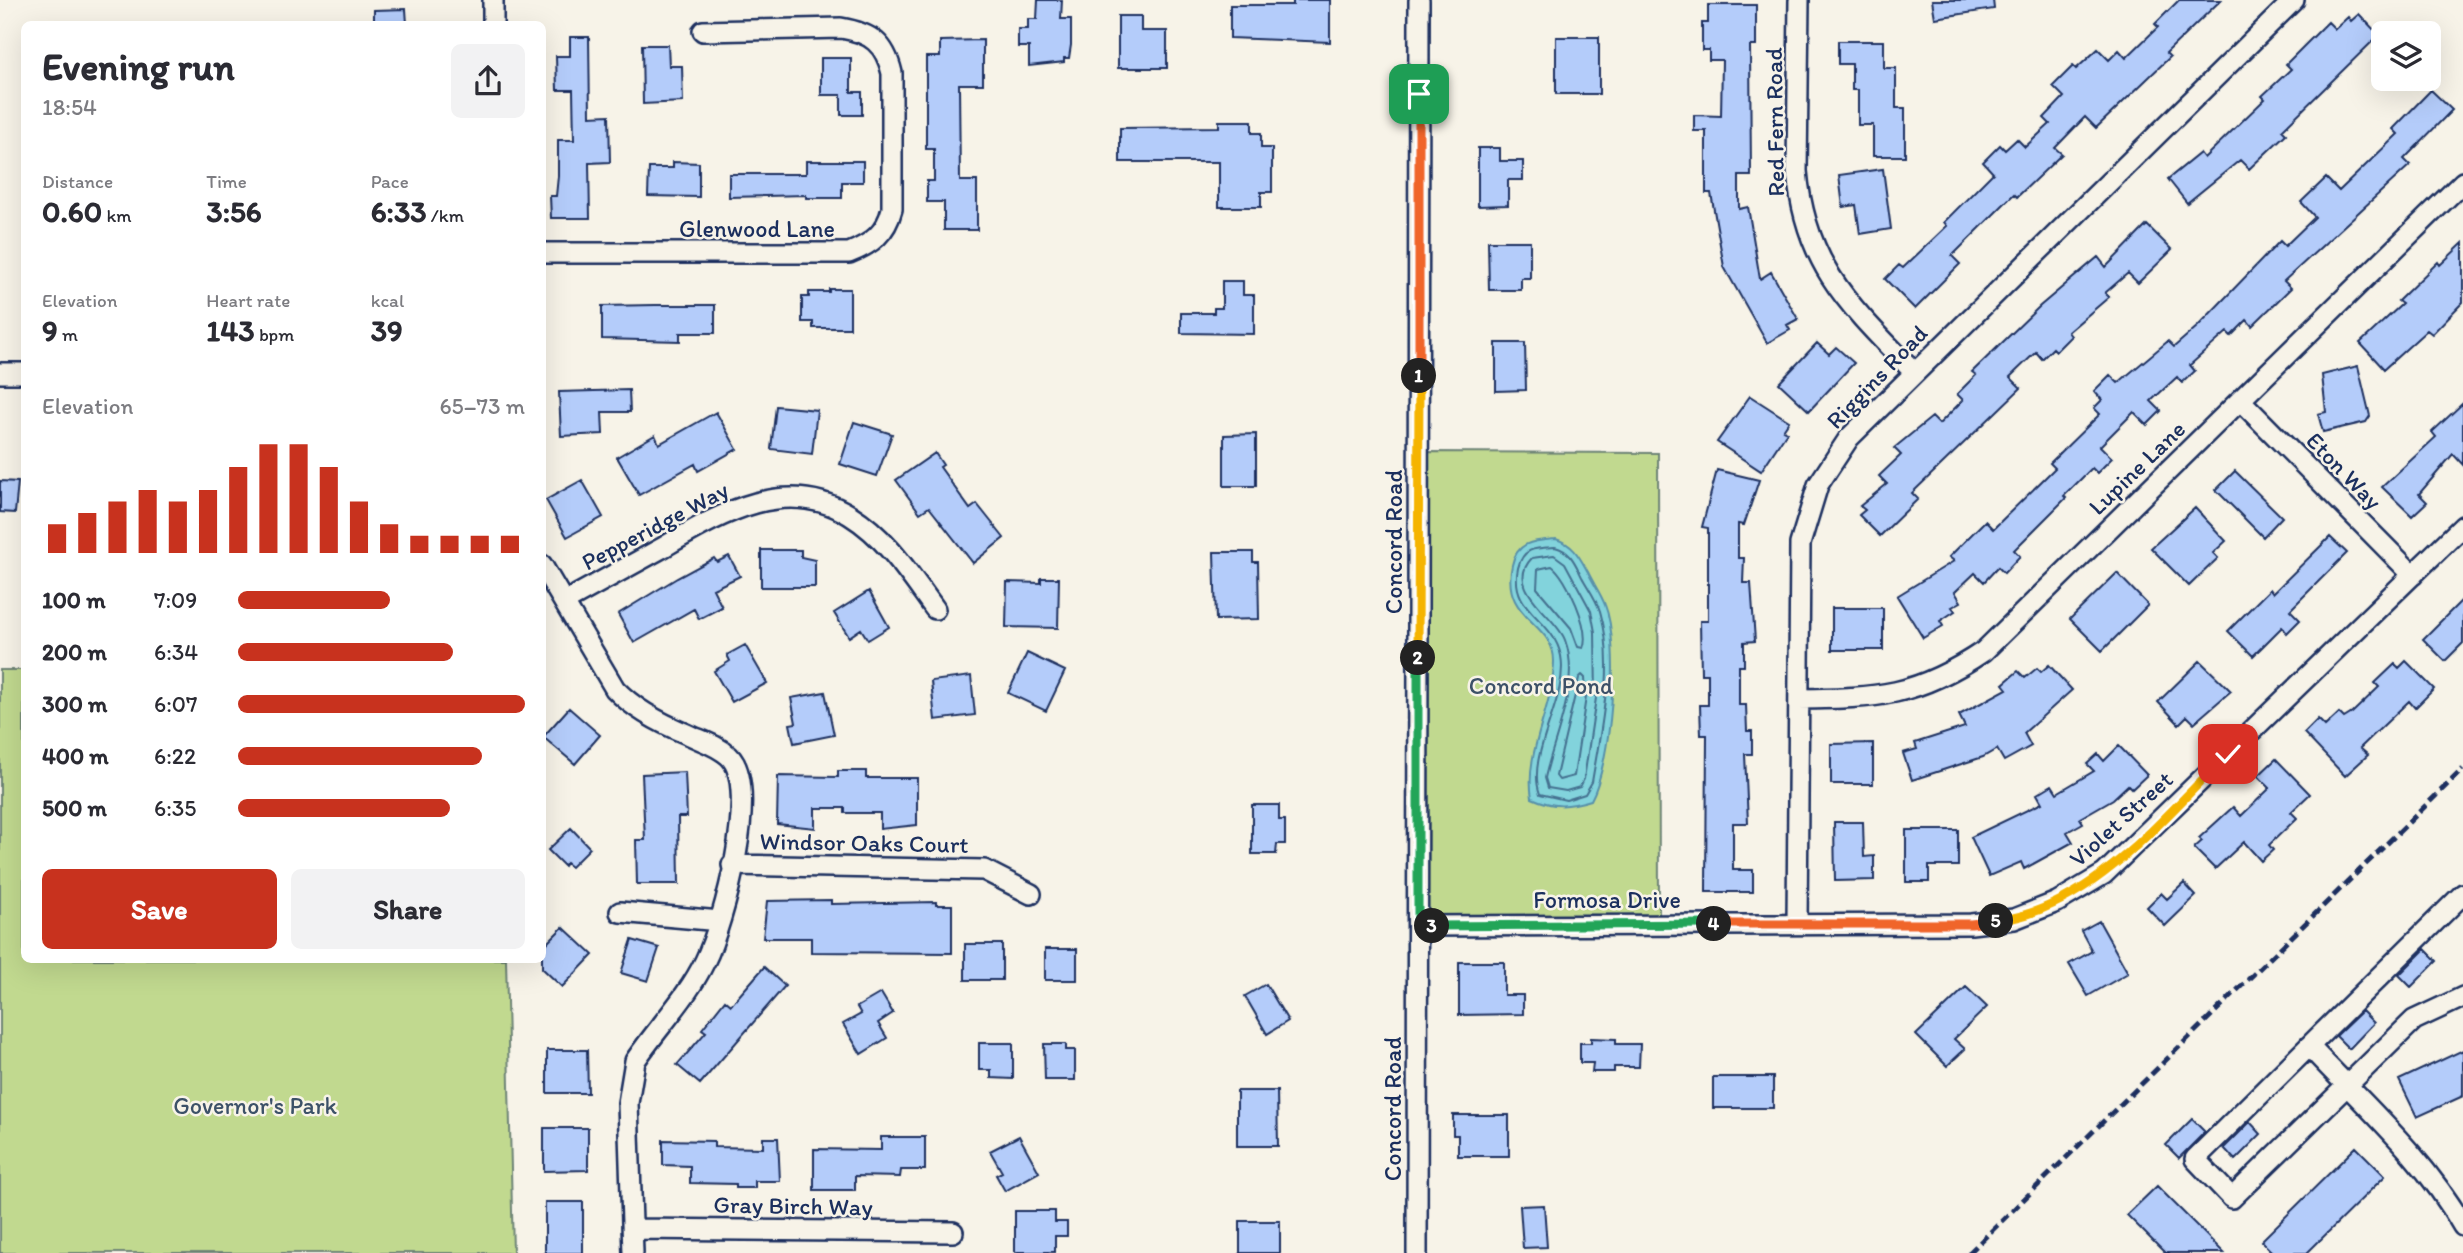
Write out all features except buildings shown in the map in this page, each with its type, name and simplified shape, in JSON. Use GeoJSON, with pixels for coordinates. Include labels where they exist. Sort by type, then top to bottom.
{"type":"FeatureCollection","features":[{"type":"Feature","properties":{"kind":"street"},"geometry":{"type":"LineString","coordinates":[[494,0],[494,21]]}},
{"type":"Feature","properties":{"kind":"street","name":"Concord Road"},"geometry":{"type":"LineString","coordinates":[[1417,1253],[1419,0]]}},
{"type":"Feature","properties":{"kind":"street","name":"Red Fern Road"},"geometry":{"type":"LineString","coordinates":[[1799,0],[1797,171],[1799,199],[1809,239],[1845,300],[1914,372]]}},
{"type":"Feature","properties":{"kind":"street","name":"Riggins Road"},"geometry":{"type":"LineString","coordinates":[[1797,923],[1800,544],[1818,485],[1849,438],[2294,0]]}},
{"type":"Feature","properties":{"kind":"street","name":"Glenwood Lane"},"geometry":{"type":"LineString","coordinates":[[546,253],[849,253],[867,246],[880,235],[892,209],[892,86],[888,54],[877,40],[859,31],[841,28],[703,31]]}},
{"type":"Feature","properties":{"kind":"street","name":"Lupine Lane"},"geometry":{"type":"LineString","coordinates":[[1799,699],[1869,698],[1899,694],[1952,673],[2001,635],[2463,182]]}},
{"type":"Feature","properties":{"kind":"street"},"geometry":{"type":"LineString","coordinates":[[0,373],[21,373]]}},
{"type":"Feature","properties":{"kind":"street","name":"Eton Way"},"geometry":{"type":"LineString","coordinates":[[2241,401],[2413,575]]}},
{"type":"Feature","properties":{"kind":"street","name":"Pepperidge Way"},"geometry":{"type":"LineString","coordinates":[[564,602],[718,516],[749,503],[772,499],[804,499],[831,506],[872,532],[890,549],[935,609]]}},
{"type":"Feature","properties":{"kind":"street","name":"Violet Street"},"geometry":{"type":"LineString","coordinates":[[1797,923],[1971,924],[2014,919],[2057,902],[2104,874],[2463,526]]}},
{"type":"Feature","properties":{"kind":"street"},"geometry":{"type":"LineString","coordinates":[[546,572],[599,667],[627,702],[660,723],[715,745],[732,758],[741,778],[743,799],[720,921],[705,961],[635,1061],[630,1078],[628,1103],[633,1253]]}},
{"type":"Feature","properties":{"kind":"street","name":"Windsor Oaks Court"},"geometry":{"type":"LineString","coordinates":[[732,865],[984,870],[1031,894]]}},
{"type":"Feature","properties":{"kind":"street"},"geometry":{"type":"LineString","coordinates":[[2463,894],[2195,1159],[2232,1198],[2414,1020],[2463,997]]}},
{"type":"Feature","properties":{"kind":"street"},"geometry":{"type":"LineString","coordinates":[[620,912],[720,921]]}},
{"type":"Feature","properties":{"kind":"street","name":"Formosa Drive"},"geometry":{"type":"LineString","coordinates":[[1418,926],[1797,923]]}},
{"type":"Feature","properties":{"kind":"street"},"geometry":{"type":"LineString","coordinates":[[2309,1046],[2410,1152],[2445,1194],[2463,1226]]}},
{"type":"Feature","properties":{"kind":"street","name":"Gray Birch Way"},"geometry":{"type":"LineString","coordinates":[[633,1229],[953,1232]]}},
{"type":"Feature","properties":{"kind":"green space","name":"Concord Pond"},"geometry":{"type":"Polygon","coordinates":[[[1423,452],[1658,453],[1659,919],[1422,920],[1423,452]]]}},
{"type":"Feature","properties":{"kind":"green space","name":"Governor's Park"},"geometry":{"type":"Polygon","coordinates":[[[0,670],[21,670],[21,963],[506,963],[513,1253],[0,1253],[0,670]]]}},
{"type":"Feature","properties":{"kind":"water"},"geometry":{"type":"Polygon","coordinates":[[[1556,539],[1567,544],[1582,561],[1605,605],[1610,623],[1613,675],[1608,733],[1598,783],[1591,800],[1561,805],[1547,804],[1532,798],[1532,764],[1549,697],[1554,662],[1552,649],[1546,638],[1520,609],[1510,583],[1514,557],[1522,547],[1534,542],[1556,539]]]}},
{"type":"Feature","properties":{"kind":"railway"},"geometry":{"type":"LineString","coordinates":[[1969,1253],[2463,769]]}},
{"type":"Feature","properties":{"kind":"route"},"geometry":{"type":"LineString","coordinates":[[1419,94],[1418,926],[1971,924],[2014,919],[2057,902],[2104,874],[2228,754]]}}]}
